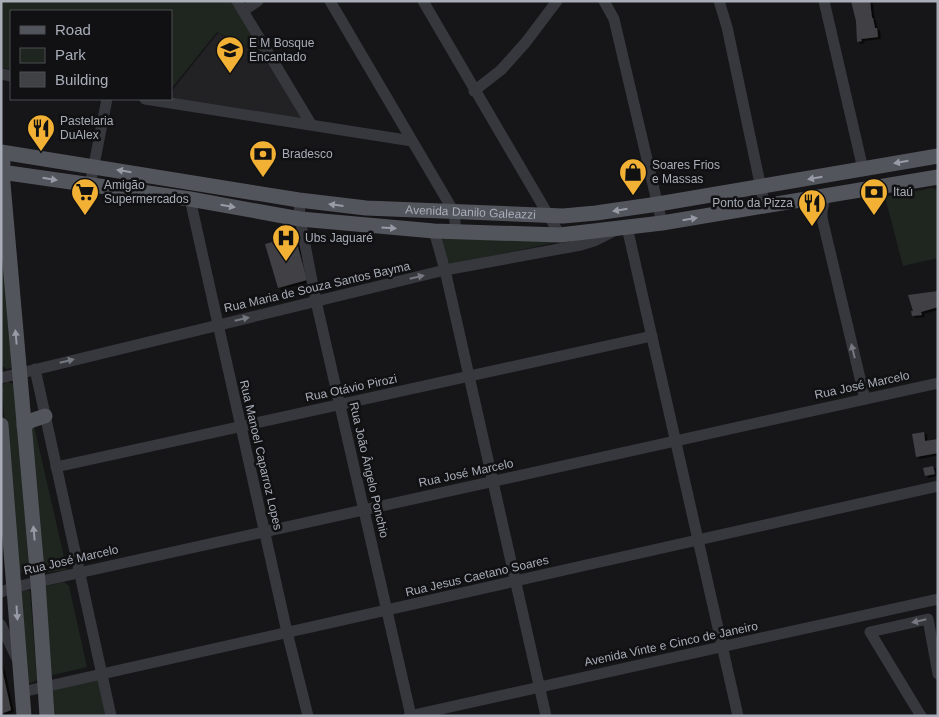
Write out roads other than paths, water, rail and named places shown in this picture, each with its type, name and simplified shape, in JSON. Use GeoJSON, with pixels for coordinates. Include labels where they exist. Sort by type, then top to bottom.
{"type":"FeatureCollection","features":[{"type":"Feature","properties":{"kind":"main road","name":"Avenida Danilo Galeazzi"},"geometry":{"type":"LineString","coordinates":[[3,153],[300,200],[366,208],[550,216],[596,213],[658,204],[938,156]]}},
{"type":"Feature","properties":{"kind":"main road"},"geometry":{"type":"LineString","coordinates":[[3,153],[1,172],[38,582],[47,716]]}},
{"type":"Feature","properties":{"kind":"main road","name":"Avenida Danilo Galeazzi"},"geometry":{"type":"LineString","coordinates":[[1,172],[190,199],[300,220],[434,231],[560,235],[662,223],[938,177]]}},
{"type":"Feature","properties":{"kind":"main road"},"geometry":{"type":"LineString","coordinates":[[24,426],[30,421],[45,416]]}},
{"type":"Feature","properties":{"kind":"main road"},"geometry":{"type":"LineString","coordinates":[[1,425],[8,589],[20,666],[24,716]]}},
{"type":"Feature","properties":{"kind":"street"},"geometry":{"type":"LineString","coordinates":[[258,1],[240,6],[311,124]]}},
{"type":"Feature","properties":{"kind":"street"},"geometry":{"type":"LineString","coordinates":[[330,1],[454,212],[456,232]]}},
{"type":"Feature","properties":{"kind":"street"},"geometry":{"type":"LineString","coordinates":[[423,1],[560,235]]}},
{"type":"Feature","properties":{"kind":"street"},"geometry":{"type":"LineString","coordinates":[[474,91],[500,70],[526,42],[557,1]]}},
{"type":"Feature","properties":{"kind":"street"},"geometry":{"type":"LineString","coordinates":[[604,1],[614,19],[662,223]]}},
{"type":"Feature","properties":{"kind":"street"},"geometry":{"type":"LineString","coordinates":[[719,1],[727,28],[765,207]]}},
{"type":"Feature","properties":{"kind":"street"},"geometry":{"type":"LineString","coordinates":[[824,1],[863,169]]}},
{"type":"Feature","properties":{"kind":"street"},"geometry":{"type":"LineString","coordinates":[[90,185],[107,100]]}},
{"type":"Feature","properties":{"kind":"street"},"geometry":{"type":"LineString","coordinates":[[152,100],[412,140]]}},
{"type":"Feature","properties":{"kind":"street"},"geometry":{"type":"LineString","coordinates":[[825,197],[822,218],[865,399]]}},
{"type":"Feature","properties":{"kind":"street","name":"Rua Manoel Caparroz Lopes"},"geometry":{"type":"LineString","coordinates":[[190,199],[264,532],[308,716]]}},
{"type":"Feature","properties":{"kind":"street","name":"Rua João Ângelo Ponchio"},"geometry":{"type":"LineString","coordinates":[[300,200],[300,220],[316,301],[411,716]]}},
{"type":"Feature","properties":{"kind":"street"},"geometry":{"type":"LineString","coordinates":[[623,227],[652,336],[738,716]]}},
{"type":"Feature","properties":{"kind":"street","name":"Rua Maria de Souza Santos Bayma"},"geometry":{"type":"LineString","coordinates":[[1,378],[445,270],[581,245],[623,227]]}},
{"type":"Feature","properties":{"kind":"street"},"geometry":{"type":"LineString","coordinates":[[434,231],[445,270],[546,716]]}},
{"type":"Feature","properties":{"kind":"street","name":"Rua Otávio Pirozi"},"geometry":{"type":"LineString","coordinates":[[56,466],[652,336]]}},
{"type":"Feature","properties":{"kind":"street"},"geometry":{"type":"LineString","coordinates":[[35,369],[112,716]]}},
{"type":"Feature","properties":{"kind":"street","name":"Rua José Marcelo"},"geometry":{"type":"LineString","coordinates":[[8,589],[938,382]]}},
{"type":"Feature","properties":{"kind":"street","name":"Rua Jesus Caetano Soares"},"geometry":{"type":"LineString","coordinates":[[22,692],[938,486]]}},
{"type":"Feature","properties":{"kind":"street","name":"Avenida Vinte e Cinco de Janeiro"},"geometry":{"type":"LineString","coordinates":[[411,716],[938,599]]}},
{"type":"Feature","properties":{"kind":"street"},"geometry":{"type":"LineString","coordinates":[[921,716],[870,632],[928,619],[938,674]]}},
{"type":"Feature","properties":{"kind":"street"},"geometry":{"type":"LineString","coordinates":[[1,624],[20,666]]}},
{"type":"Feature","properties":{"kind":"place","name":"E M Bosque Encantado"},"geometry":{"type":"Point","coordinates":[230,74]}},
{"type":"Feature","properties":{"kind":"place","name":"Pastelaria DuAlex"},"geometry":{"type":"Point","coordinates":[41,152]}},
{"type":"Feature","properties":{"kind":"place","name":"Bradesco"},"geometry":{"type":"Point","coordinates":[263,178]}},
{"type":"Feature","properties":{"kind":"place","name":"Soares Frios e Massas"},"geometry":{"type":"Point","coordinates":[633,196]}},
{"type":"Feature","properties":{"kind":"place","name":"Amigão Supermercados"},"geometry":{"type":"Point","coordinates":[85,216]}},
{"type":"Feature","properties":{"kind":"place","name":"Itaú"},"geometry":{"type":"Point","coordinates":[874,216]}},
{"type":"Feature","properties":{"kind":"place","name":"Ponto da Pizza"},"geometry":{"type":"Point","coordinates":[812,227]}},
{"type":"Feature","properties":{"kind":"place","name":"Ubs Jaguaré"},"geometry":{"type":"Point","coordinates":[286,262]}}]}
